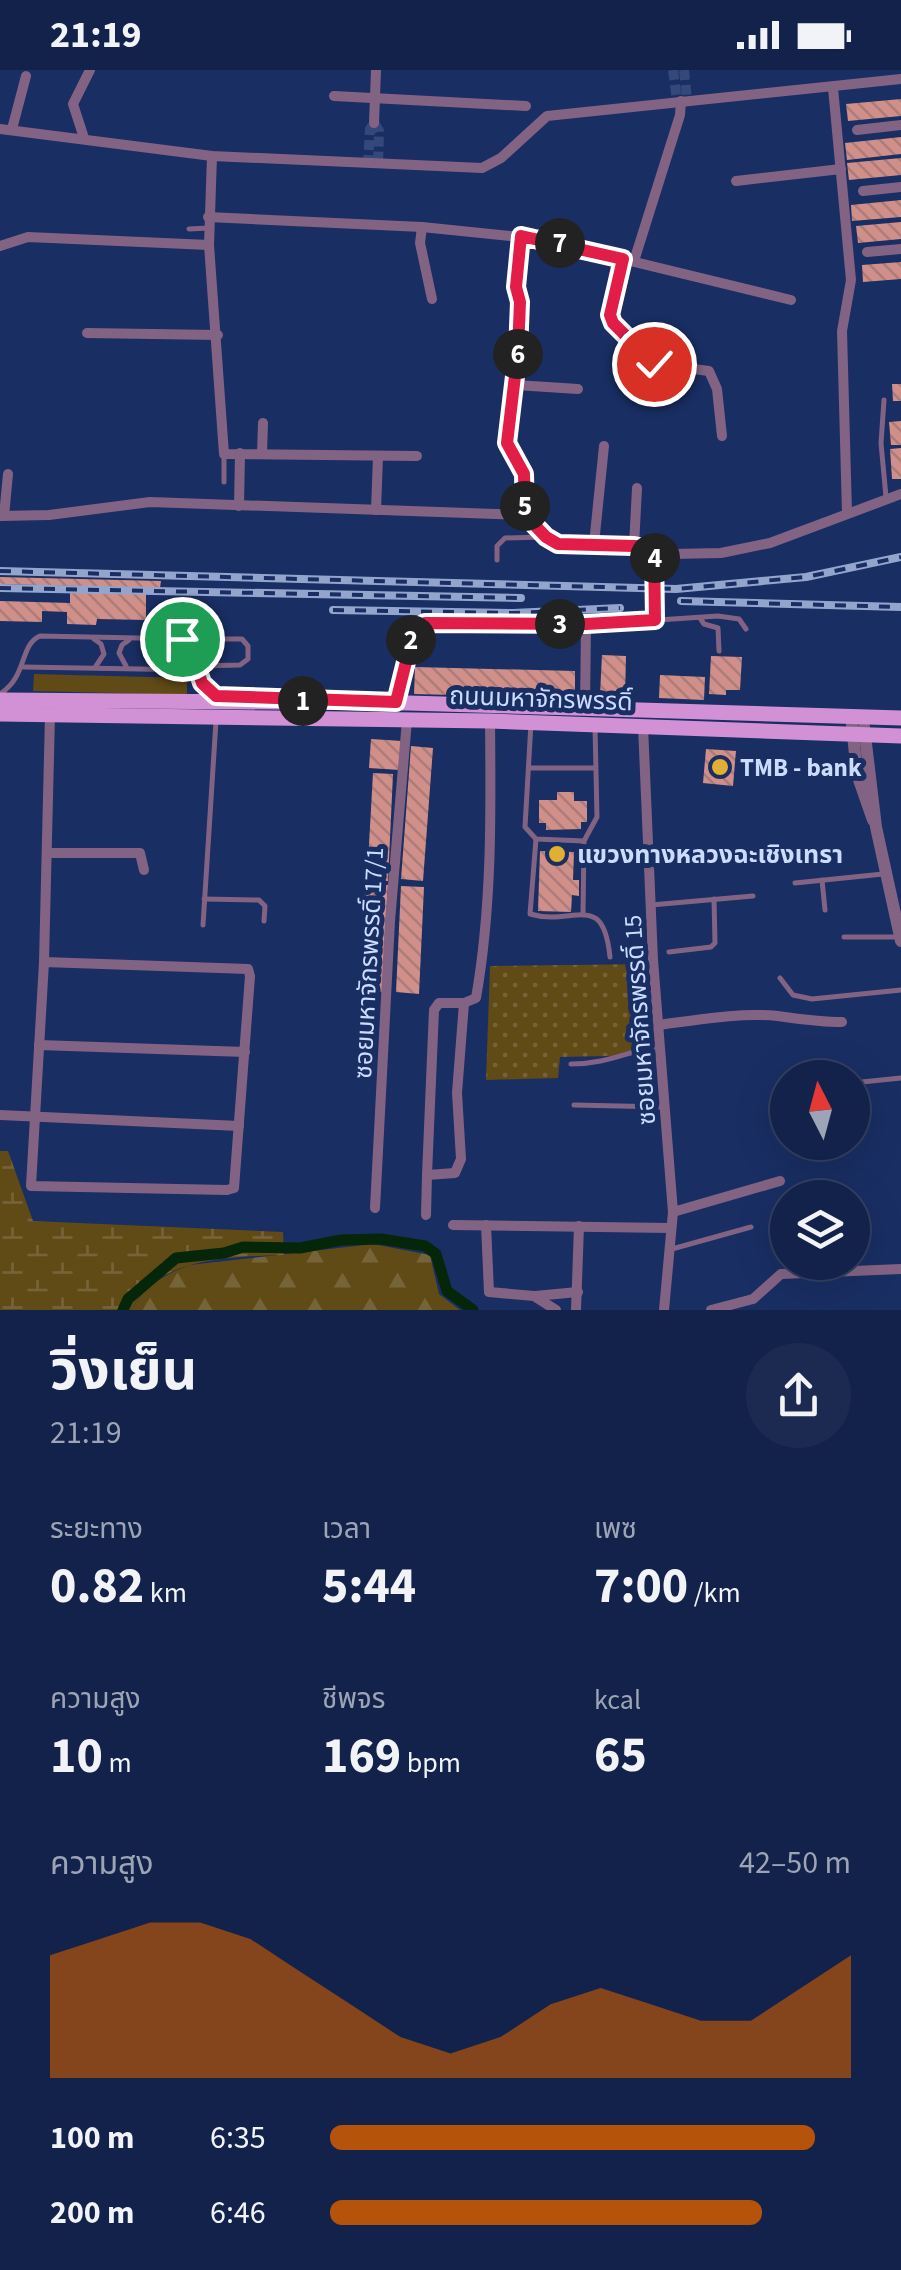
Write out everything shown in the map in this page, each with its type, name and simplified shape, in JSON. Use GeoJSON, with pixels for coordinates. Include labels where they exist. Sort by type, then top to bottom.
{"type":"FeatureCollection","features":[{"type":"Feature","properties":{"kind":"main road","name":"ถนนมหาจักรพรรดิ์"},"geometry":{"type":"LineString","coordinates":[[0,697],[396,702],[901,718]]}},
{"type":"Feature","properties":{"kind":"main road","name":"ถนนมหาจักรพรรดิ์"},"geometry":{"type":"LineString","coordinates":[[0,714],[531,722],[901,736]]}},
{"type":"Feature","properties":{"kind":"street"},"geometry":{"type":"LineString","coordinates":[[84,138],[73,104],[90,70]]}},
{"type":"Feature","properties":{"kind":"street"},"geometry":{"type":"LineString","coordinates":[[374,124],[376,70]]}},
{"type":"Feature","properties":{"kind":"street"},"geometry":{"type":"LineString","coordinates":[[26,76],[6,129],[212,156],[482,168],[500,158],[547,116],[901,79]]}},
{"type":"Feature","properties":{"kind":"street"},"geometry":{"type":"LineString","coordinates":[[834,88],[851,280],[842,331],[847,513]]}},
{"type":"Feature","properties":{"kind":"street"},"geometry":{"type":"LineString","coordinates":[[334,96],[526,106]]}},
{"type":"Feature","properties":{"kind":"street"},"geometry":{"type":"LineString","coordinates":[[681,101],[680,115],[610,304],[613,323],[654,364],[709,371],[717,389],[722,436]]}},
{"type":"Feature","properties":{"kind":"street"},"geometry":{"type":"LineString","coordinates":[[857,130],[901,125]]}},
{"type":"Feature","properties":{"kind":"street"},"geometry":{"type":"LineString","coordinates":[[212,156],[208,222],[224,454],[417,456]]}},
{"type":"Feature","properties":{"kind":"street"},"geometry":{"type":"LineString","coordinates":[[736,180],[841,170]]}},
{"type":"Feature","properties":{"kind":"street"},"geometry":{"type":"LineString","coordinates":[[863,192],[901,187]]}},
{"type":"Feature","properties":{"kind":"street"},"geometry":{"type":"LineString","coordinates":[[208,222],[422,227],[521,236],[791,300]]}},
{"type":"Feature","properties":{"kind":"street"},"geometry":{"type":"LineString","coordinates":[[422,227],[420,243],[432,299]]}},
{"type":"Feature","properties":{"kind":"street"},"geometry":{"type":"LineString","coordinates":[[521,236],[516,287],[520,302],[516,385],[507,443],[524,474],[525,515],[546,537],[558,544],[634,546],[672,554],[721,553],[754,546],[901,494]]}},
{"type":"Feature","properties":{"kind":"street"},"geometry":{"type":"LineString","coordinates":[[0,246],[28,237],[209,245]]}},
{"type":"Feature","properties":{"kind":"street"},"geometry":{"type":"LineString","coordinates":[[867,252],[901,249]]}},
{"type":"Feature","properties":{"kind":"street"},"geometry":{"type":"LineString","coordinates":[[88,333],[218,334]]}},
{"type":"Feature","properties":{"kind":"street"},"geometry":{"type":"LineString","coordinates":[[516,385],[578,390]]}},
{"type":"Feature","properties":{"kind":"street"},"geometry":{"type":"LineString","coordinates":[[262,454],[263,423]]}},
{"type":"Feature","properties":{"kind":"street"},"geometry":{"type":"LineString","coordinates":[[594,544],[604,446]]}},
{"type":"Feature","properties":{"kind":"street"},"geometry":{"type":"LineString","coordinates":[[239,506],[240,453]]}},
{"type":"Feature","properties":{"kind":"street"},"geometry":{"type":"LineString","coordinates":[[376,510],[378,456]]}},
{"type":"Feature","properties":{"kind":"street"},"geometry":{"type":"LineString","coordinates":[[8,474],[2,516],[50,515],[140,502],[525,515]]}},
{"type":"Feature","properties":{"kind":"street"},"geometry":{"type":"LineString","coordinates":[[634,546],[637,488]]}},
{"type":"Feature","properties":{"kind":"street"},"geometry":{"type":"LineString","coordinates":[[396,702],[414,630],[425,623],[586,624],[655,620],[654,550]]}},
{"type":"Feature","properties":{"kind":"street"},"geometry":{"type":"LineString","coordinates":[[585,708],[586,624]]}},
{"type":"Feature","properties":{"kind":"street"},"geometry":{"type":"LineString","coordinates":[[44,962],[243,967],[250,976],[236,1182],[230,1190],[31,1186],[44,962],[50,715]]}},
{"type":"Feature","properties":{"kind":"street"},"geometry":{"type":"LineString","coordinates":[[856,715],[857,774],[876,827],[900,939]]}},
{"type":"Feature","properties":{"kind":"street","name":"ซอยมหาจักรพรรดิ์ 17/1"},"geometry":{"type":"LineString","coordinates":[[375,1208],[390,921],[407,720]]}},
{"type":"Feature","properties":{"kind":"street"},"geometry":{"type":"LineString","coordinates":[[426,1215],[434,1010],[438,1003],[476,998],[484,952],[491,813],[490,721]]}},
{"type":"Feature","properties":{"kind":"street","name":"ซอยมหาจักรพรรดิ์ 15"},"geometry":{"type":"LineString","coordinates":[[643,726],[658,1024],[673,1212],[664,1310]]}},
{"type":"Feature","properties":{"kind":"street"},"geometry":{"type":"LineString","coordinates":[[47,852],[140,853],[144,870]]}},
{"type":"Feature","properties":{"kind":"street"},"geometry":{"type":"LineString","coordinates":[[427,1175],[459,1169],[462,1149],[457,1093],[464,1002]]}},
{"type":"Feature","properties":{"kind":"street"},"geometry":{"type":"LineString","coordinates":[[658,1024],[775,1016],[805,1022],[842,1022]]}},
{"type":"Feature","properties":{"kind":"street"},"geometry":{"type":"LineString","coordinates":[[39,1045],[245,1052]]}},
{"type":"Feature","properties":{"kind":"street"},"geometry":{"type":"LineString","coordinates":[[0,1115],[239,1126]]}},
{"type":"Feature","properties":{"kind":"street"},"geometry":{"type":"LineString","coordinates":[[673,1212],[770,1184]]}},
{"type":"Feature","properties":{"kind":"street"},"geometry":{"type":"LineString","coordinates":[[453,1225],[670,1228]]}},
{"type":"Feature","properties":{"kind":"street"},"geometry":{"type":"LineString","coordinates":[[486,1225],[490,1292],[534,1296],[578,1292]]}},
{"type":"Feature","properties":{"kind":"street"},"geometry":{"type":"LineString","coordinates":[[576,1310],[579,1226]]}},
{"type":"Feature","properties":{"kind":"street"},"geometry":{"type":"LineString","coordinates":[[711,1310],[753,1305],[780,1274],[901,1269]]}},
{"type":"Feature","properties":{"kind":"street"},"geometry":{"type":"LineString","coordinates":[[534,1296],[556,1310]]}},
{"type":"Feature","properties":{"kind":"lane"},"geometry":{"type":"LineString","coordinates":[[188,229],[208,222]]}},
{"type":"Feature","properties":{"kind":"lane"},"geometry":{"type":"LineString","coordinates":[[884,400],[880,443],[886,500]]}},
{"type":"Feature","properties":{"kind":"lane"},"geometry":{"type":"LineString","coordinates":[[224,454],[224,482]]}},
{"type":"Feature","properties":{"kind":"lane"},"geometry":{"type":"LineString","coordinates":[[497,560],[497,546],[505,538],[546,537]]}},
{"type":"Feature","properties":{"kind":"lane"},"geometry":{"type":"LineString","coordinates":[[700,618],[704,624],[718,628],[719,652]]}},
{"type":"Feature","properties":{"kind":"lane"},"geometry":{"type":"LineString","coordinates":[[655,620],[739,619],[746,628]]}},
{"type":"Feature","properties":{"kind":"lane"},"geometry":{"type":"LineString","coordinates":[[0,697],[12,686],[35,637],[242,639],[248,646],[248,659],[240,665],[133,669],[23,667]]}},
{"type":"Feature","properties":{"kind":"lane"},"geometry":{"type":"LineString","coordinates":[[88,668],[97,665],[104,654],[98,641],[89,638]]}},
{"type":"Feature","properties":{"kind":"lane"},"geometry":{"type":"LineString","coordinates":[[132,639],[125,642],[119,653],[122,662],[133,669]]}},
{"type":"Feature","properties":{"kind":"lane"},"geometry":{"type":"LineString","coordinates":[[188,639],[202,683],[216,696],[242,700]]}},
{"type":"Feature","properties":{"kind":"lane"},"geometry":{"type":"LineString","coordinates":[[202,925],[216,718]]}},
{"type":"Feature","properties":{"kind":"lane"},"geometry":{"type":"LineString","coordinates":[[531,722],[526,827],[536,839],[530,914],[583,915],[600,921],[607,928],[610,957]]}},
{"type":"Feature","properties":{"kind":"lane"},"geometry":{"type":"LineString","coordinates":[[583,915],[584,841],[597,817],[595,724]]}},
{"type":"Feature","properties":{"kind":"lane"},"geometry":{"type":"LineString","coordinates":[[530,768],[594,768]]}},
{"type":"Feature","properties":{"kind":"lane"},"geometry":{"type":"LineString","coordinates":[[536,839],[584,841]]}},
{"type":"Feature","properties":{"kind":"lane"},"geometry":{"type":"LineString","coordinates":[[795,883],[886,873]]}},
{"type":"Feature","properties":{"kind":"lane"},"geometry":{"type":"LineString","coordinates":[[822,880],[825,910]]}},
{"type":"Feature","properties":{"kind":"lane"},"geometry":{"type":"LineString","coordinates":[[651,904],[753,896]]}},
{"type":"Feature","properties":{"kind":"lane"},"geometry":{"type":"LineString","coordinates":[[204,899],[259,900],[264,906],[264,921]]}},
{"type":"Feature","properties":{"kind":"lane"},"geometry":{"type":"LineString","coordinates":[[669,952],[710,948],[715,943],[714,899]]}},
{"type":"Feature","properties":{"kind":"lane"},"geometry":{"type":"LineString","coordinates":[[844,937],[900,939]]}},
{"type":"Feature","properties":{"kind":"lane"},"geometry":{"type":"LineString","coordinates":[[780,978],[794,995],[812,999],[901,990]]}},
{"type":"Feature","properties":{"kind":"lane"},"geometry":{"type":"LineString","coordinates":[[570,1064],[606,1062],[621,1054],[660,1046]]}},
{"type":"Feature","properties":{"kind":"lane"},"geometry":{"type":"LineString","coordinates":[[870,1081],[901,1078]]}},
{"type":"Feature","properties":{"kind":"lane"},"geometry":{"type":"LineString","coordinates":[[574,1104],[666,1107]]}},
{"type":"Feature","properties":{"kind":"lane"},"geometry":{"type":"LineString","coordinates":[[669,1249],[751,1227]]}},
{"type":"Feature","properties":{"kind":"green space"},"geometry":{"type":"Polygon","coordinates":[[[34,674],[187,678],[187,695],[33,691],[34,674]]]}},
{"type":"Feature","properties":{"kind":"green space"},"geometry":{"type":"Polygon","coordinates":[[[647,964],[653,1055],[560,1057],[558,1078],[486,1080],[490,966],[647,964]]]}},
{"type":"Feature","properties":{"kind":"green space"},"geometry":{"type":"Polygon","coordinates":[[[0,1151],[8,1151],[33,1221],[283,1232],[284,1255],[220,1259],[177,1269],[143,1292],[132,1310],[0,1310],[0,1151]]]}},
{"type":"Feature","properties":{"kind":"green space"},"geometry":{"type":"Polygon","coordinates":[[[373,1244],[430,1255],[439,1294],[460,1310],[132,1310],[156,1282],[190,1265],[373,1244]]]}},
{"type":"Feature","properties":{"kind":"building"},"geometry":{"type":"Polygon","coordinates":[[[901,99],[901,116],[848,121],[846,104],[901,99]]]}},
{"type":"Feature","properties":{"kind":"building"},"geometry":{"type":"Polygon","coordinates":[[[901,137],[901,154],[847,160],[845,143],[901,137]]]}},
{"type":"Feature","properties":{"kind":"building"},"geometry":{"type":"Polygon","coordinates":[[[901,158],[901,175],[849,180],[847,163],[901,158]]]}},
{"type":"Feature","properties":{"kind":"building"},"geometry":{"type":"Polygon","coordinates":[[[901,200],[901,217],[852,221],[851,205],[901,200]]]}},
{"type":"Feature","properties":{"kind":"building"},"geometry":{"type":"Polygon","coordinates":[[[901,222],[901,239],[858,243],[856,226],[901,222]]]}},
{"type":"Feature","properties":{"kind":"building"},"geometry":{"type":"Polygon","coordinates":[[[901,262],[901,279],[863,282],[862,265],[901,262]]]}},
{"type":"Feature","properties":{"kind":"building"},"geometry":{"type":"Polygon","coordinates":[[[892,384],[901,384],[901,401],[893,401],[892,384]]]}},
{"type":"Feature","properties":{"kind":"building"},"geometry":{"type":"Polygon","coordinates":[[[901,421],[901,445],[891,445],[889,422],[901,421]]]}},
{"type":"Feature","properties":{"kind":"building"},"geometry":{"type":"Polygon","coordinates":[[[901,448],[901,479],[892,479],[890,449],[901,448]]]}},
{"type":"Feature","properties":{"kind":"building"},"geometry":{"type":"Polygon","coordinates":[[[0,577],[161,581],[160,588],[0,584],[0,577]]]}},
{"type":"Feature","properties":{"kind":"building"},"geometry":{"type":"Polygon","coordinates":[[[70,592],[146,594],[146,620],[97,619],[96,625],[67,624],[67,612],[42,611],[42,622],[0,621],[0,601],[70,603],[70,592]]]}},
{"type":"Feature","properties":{"kind":"building"},"geometry":{"type":"Polygon","coordinates":[[[602,655],[626,656],[625,696],[600,695],[602,655]]]}},
{"type":"Feature","properties":{"kind":"building"},"geometry":{"type":"Polygon","coordinates":[[[711,656],[742,657],[740,690],[726,690],[726,695],[709,694],[711,656]]]}},
{"type":"Feature","properties":{"kind":"building"},"geometry":{"type":"Polygon","coordinates":[[[415,667],[575,671],[575,698],[414,694],[415,667]]]}},
{"type":"Feature","properties":{"kind":"building"},"geometry":{"type":"Polygon","coordinates":[[[660,675],[705,677],[704,700],[659,698],[660,675]]]}},
{"type":"Feature","properties":{"kind":"building"},"geometry":{"type":"Polygon","coordinates":[[[371,739],[402,741],[400,770],[369,768],[371,739]]]}},
{"type":"Feature","properties":{"kind":"building"},"geometry":{"type":"Polygon","coordinates":[[[411,746],[433,748],[423,881],[401,879],[411,746]]]}},
{"type":"Feature","properties":{"kind":"building","name":"TMB - bank"},"geometry":{"type":"Polygon","coordinates":[[[706,749],[736,751],[733,786],[703,783],[706,749]]]}},
{"type":"Feature","properties":{"kind":"building"},"geometry":{"type":"Polygon","coordinates":[[[373,773],[393,774],[388,881],[367,880],[373,773]]]}},
{"type":"Feature","properties":{"kind":"building"},"geometry":{"type":"Polygon","coordinates":[[[557,792],[574,792],[574,801],[587,801],[587,822],[581,822],[581,829],[546,830],[546,823],[539,823],[539,800],[557,800],[557,792]]]}},
{"type":"Feature","properties":{"kind":"building"},"geometry":{"type":"Polygon","coordinates":[[[540,851],[574,852],[573,880],[579,880],[579,896],[572,895],[571,912],[538,911],[540,851]]]}},
{"type":"Feature","properties":{"kind":"building"},"geometry":{"type":"Polygon","coordinates":[[[365,884],[388,885],[382,992],[359,991],[365,884]]]}},
{"type":"Feature","properties":{"kind":"building"},"geometry":{"type":"Polygon","coordinates":[[[401,886],[424,887],[419,994],[396,992],[401,886]]]}},
{"type":"Feature","properties":{"kind":"waterway"},"geometry":{"type":"LineString","coordinates":[[123,1310],[128,1299],[176,1258],[243,1247],[300,1248],[341,1240],[381,1239],[425,1246],[436,1254],[447,1291],[473,1310]]}},
{"type":"Feature","properties":{"kind":"tunnel"},"geometry":{"type":"LineString","coordinates":[[673,70],[677,101]]}},
{"type":"Feature","properties":{"kind":"tunnel"},"geometry":{"type":"LineString","coordinates":[[684,70],[687,100]]}},
{"type":"Feature","properties":{"kind":"tunnel"},"geometry":{"type":"LineString","coordinates":[[374,123],[379,131],[378,165]]}},
{"type":"Feature","properties":{"kind":"tunnel"},"geometry":{"type":"LineString","coordinates":[[368,165],[370,129],[374,123]]}},
{"type":"Feature","properties":{"kind":"railway"},"geometry":{"type":"LineString","coordinates":[[0,571],[676,589],[806,577],[901,557]]}},
{"type":"Feature","properties":{"kind":"railway"},"geometry":{"type":"LineString","coordinates":[[0,588],[521,598]]}},
{"type":"Feature","properties":{"kind":"railway"},"geometry":{"type":"LineString","coordinates":[[681,601],[901,607]]}},
{"type":"Feature","properties":{"kind":"railway"},"geometry":{"type":"LineString","coordinates":[[333,610],[513,613],[620,608]]}},
{"type":"Feature","properties":{"kind":"place","name":"TMB - bank"},"geometry":{"type":"Point","coordinates":[720,767]}},
{"type":"Feature","properties":{"kind":"place","name":"แขวงทางหลวงฉะเชิงเทรา"},"geometry":{"type":"Point","coordinates":[557,854]}},
{"type":"Feature","properties":{"kind":"route"},"geometry":{"type":"LineString","coordinates":[[182,639],[188,639],[202,683],[216,696],[242,700],[396,702],[414,630],[425,623],[586,624],[655,620],[654,550],[558,544],[525,515],[524,474],[507,443],[516,385],[520,302],[516,287],[521,236],[623,259],[610,315],[613,323],[654,364]]}}]}
